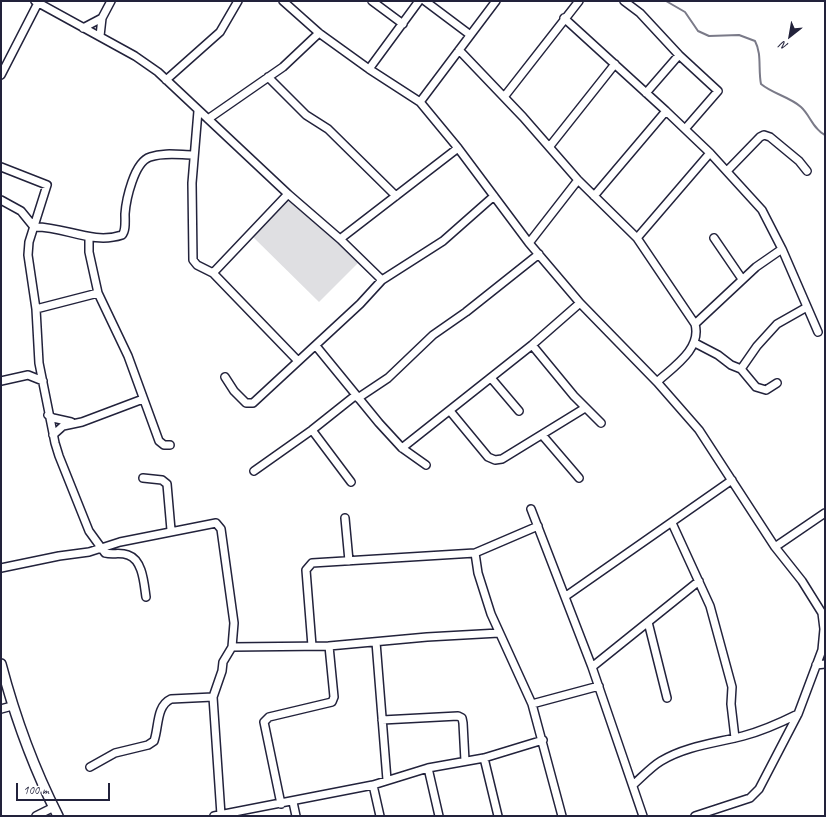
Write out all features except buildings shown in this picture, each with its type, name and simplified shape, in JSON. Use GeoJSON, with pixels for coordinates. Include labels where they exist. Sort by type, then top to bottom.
{"type":"FeatureCollection","features":[{"type":"Feature","properties":{"kind":"street"},"geometry":{"type":"LineString","coordinates":[[1,75],[3,65],[37,1],[144,62],[166,80],[288,194],[340,239],[382,280]]}},
{"type":"Feature","properties":{"kind":"street"},"geometry":{"type":"LineString","coordinates":[[100,36],[102,18],[111,1]]}},
{"type":"Feature","properties":{"kind":"street"},"geometry":{"type":"LineString","coordinates":[[166,80],[220,32],[238,1]]}},
{"type":"Feature","properties":{"kind":"street"},"geometry":{"type":"LineString","coordinates":[[284,1],[319,33],[369,69],[420,102],[458,148],[529,243],[580,303],[657,382],[700,430],[822,613],[824,636],[822,650],[798,714],[756,794],[750,798],[695,816]]}},
{"type":"Feature","properties":{"kind":"street"},"geometry":{"type":"LineString","coordinates":[[372,1],[403,24]]}},
{"type":"Feature","properties":{"kind":"street"},"geometry":{"type":"LineString","coordinates":[[369,69],[419,1]]}},
{"type":"Feature","properties":{"kind":"street"},"geometry":{"type":"LineString","coordinates":[[425,1],[469,34]]}},
{"type":"Feature","properties":{"kind":"street"},"geometry":{"type":"LineString","coordinates":[[420,102],[469,34],[489,12],[496,1]]}},
{"type":"Feature","properties":{"kind":"street"},"geometry":{"type":"LineString","coordinates":[[504,96],[564,18],[579,1]]}},
{"type":"Feature","properties":{"kind":"street"},"geometry":{"type":"LineString","coordinates":[[624,1],[640,13],[679,55],[718,91],[685,129]]}},
{"type":"Feature","properties":{"kind":"street"},"geometry":{"type":"LineString","coordinates":[[83,28],[102,18]]}},
{"type":"Feature","properties":{"kind":"street"},"geometry":{"type":"LineString","coordinates":[[564,18],[710,153],[762,210],[782,249],[818,332]]}},
{"type":"Feature","properties":{"kind":"street"},"geometry":{"type":"LineString","coordinates":[[208,119],[283,67],[319,33]]}},
{"type":"Feature","properties":{"kind":"street"},"geometry":{"type":"LineString","coordinates":[[458,50],[504,96],[550,146],[578,180],[637,238],[695,324],[697,331],[695,343],[688,353],[657,382]]}},
{"type":"Feature","properties":{"kind":"street"},"geometry":{"type":"LineString","coordinates":[[646,93],[679,55]]}},
{"type":"Feature","properties":{"kind":"street"},"geometry":{"type":"LineString","coordinates":[[550,146],[615,64]]}},
{"type":"Feature","properties":{"kind":"street"},"geometry":{"type":"LineString","coordinates":[[268,77],[306,114],[328,129],[396,196]]}},
{"type":"Feature","properties":{"kind":"street"},"geometry":{"type":"LineString","coordinates":[[198,111],[192,196],[193,260],[197,265],[212,273],[298,361]]}},
{"type":"Feature","properties":{"kind":"street"},"geometry":{"type":"LineString","coordinates":[[594,196],[666,111]]}},
{"type":"Feature","properties":{"kind":"street"},"geometry":{"type":"LineString","coordinates":[[727,171],[760,137],[764,135],[770,137],[787,151],[807,171]]}},
{"type":"Feature","properties":{"kind":"street"},"geometry":{"type":"LineString","coordinates":[[340,239],[458,148]]}},
{"type":"Feature","properties":{"kind":"street"},"geometry":{"type":"LineString","coordinates":[[637,238],[710,153]]}},
{"type":"Feature","properties":{"kind":"street"},"geometry":{"type":"LineString","coordinates":[[1,200],[21,211],[34,227],[61,229],[89,238],[119,236],[124,233],[126,199],[144,160],[150,157],[165,155],[194,155]]}},
{"type":"Feature","properties":{"kind":"street"},"geometry":{"type":"LineString","coordinates":[[1,167],[19,176],[47,184],[34,227],[28,255],[36,309],[39,363],[48,415],[59,456],[86,524],[105,553],[128,555],[136,560],[141,570],[146,598]]}},
{"type":"Feature","properties":{"kind":"street"},"geometry":{"type":"LineString","coordinates":[[529,243],[578,180]]}},
{"type":"Feature","properties":{"kind":"street"},"geometry":{"type":"LineString","coordinates":[[212,273],[288,194]]}},
{"type":"Feature","properties":{"kind":"street"},"geometry":{"type":"LineString","coordinates":[[225,377],[238,395],[246,403],[251,404],[316,346],[360,304],[382,280],[443,241],[494,196]]}},
{"type":"Feature","properties":{"kind":"street"},"geometry":{"type":"LineString","coordinates":[[89,238],[89,252],[98,293],[128,356],[142,399],[159,441],[164,445],[170,445]]}},
{"type":"Feature","properties":{"kind":"street"},"geometry":{"type":"LineString","coordinates":[[714,238],[742,279]]}},
{"type":"Feature","properties":{"kind":"street"},"geometry":{"type":"LineString","coordinates":[[695,324],[742,279],[782,249]]}},
{"type":"Feature","properties":{"kind":"street"},"geometry":{"type":"LineString","coordinates":[[254,471],[357,397],[388,378],[433,335],[466,312],[539,254]]}},
{"type":"Feature","properties":{"kind":"street"},"geometry":{"type":"LineString","coordinates":[[36,309],[98,293]]}},
{"type":"Feature","properties":{"kind":"street"},"geometry":{"type":"LineString","coordinates":[[402,448],[532,345],[580,303]]}},
{"type":"Feature","properties":{"kind":"street"},"geometry":{"type":"LineString","coordinates":[[741,369],[757,346],[777,324],[807,307]]}},
{"type":"Feature","properties":{"kind":"street"},"geometry":{"type":"LineString","coordinates":[[695,343],[718,355],[731,365],[741,369],[756,387],[766,390],[777,382]]}},
{"type":"Feature","properties":{"kind":"street"},"geometry":{"type":"LineString","coordinates":[[532,345],[585,408],[601,423]]}},
{"type":"Feature","properties":{"kind":"street"},"geometry":{"type":"LineString","coordinates":[[316,346],[357,397],[402,448],[426,465]]}},
{"type":"Feature","properties":{"kind":"street"},"geometry":{"type":"LineString","coordinates":[[28,375],[39,363]]}},
{"type":"Feature","properties":{"kind":"street"},"geometry":{"type":"LineString","coordinates":[[1,381],[28,375],[43,381]]}},
{"type":"Feature","properties":{"kind":"street"},"geometry":{"type":"LineString","coordinates":[[491,378],[519,411]]}},
{"type":"Feature","properties":{"kind":"street"},"geometry":{"type":"LineString","coordinates":[[48,415],[53,418],[73,422],[82,422],[142,399]]}},
{"type":"Feature","properties":{"kind":"street"},"geometry":{"type":"LineString","coordinates":[[450,411],[488,456],[495,460],[502,459],[543,436],[585,408]]}},
{"type":"Feature","properties":{"kind":"street"},"geometry":{"type":"LineString","coordinates":[[53,435],[63,426],[73,422]]}},
{"type":"Feature","properties":{"kind":"street"},"geometry":{"type":"LineString","coordinates":[[312,430],[351,482]]}},
{"type":"Feature","properties":{"kind":"street"},"geometry":{"type":"LineString","coordinates":[[543,436],[579,478]]}},
{"type":"Feature","properties":{"kind":"street"},"geometry":{"type":"LineString","coordinates":[[143,478],[162,480],[167,484],[171,530]]}},
{"type":"Feature","properties":{"kind":"street"},"geometry":{"type":"LineString","coordinates":[[566,596],[732,480]]}},
{"type":"Feature","properties":{"kind":"street"},"geometry":{"type":"LineString","coordinates":[[531,509],[566,596],[599,686],[643,816]]}},
{"type":"Feature","properties":{"kind":"street"},"geometry":{"type":"LineString","coordinates":[[776,546],[825,513]]}},
{"type":"Feature","properties":{"kind":"street"},"geometry":{"type":"LineString","coordinates":[[345,518],[349,561]]}},
{"type":"Feature","properties":{"kind":"street"},"geometry":{"type":"LineString","coordinates":[[1,568],[59,556],[90,552],[171,530],[216,523],[221,529],[234,623],[232,647],[223,662],[222,671],[213,697],[217,816],[374,786],[387,780],[428,768],[484,758],[543,740]]}},
{"type":"Feature","properties":{"kind":"street"},"geometry":{"type":"LineString","coordinates":[[672,523],[710,606],[732,686],[731,704],[735,738]]}},
{"type":"Feature","properties":{"kind":"street"},"geometry":{"type":"LineString","coordinates":[[312,646],[307,567],[312,563],[475,553],[538,526]]}},
{"type":"Feature","properties":{"kind":"street"},"geometry":{"type":"LineString","coordinates":[[475,553],[484,593],[499,633],[532,704],[543,740],[562,816]]}},
{"type":"Feature","properties":{"kind":"street"},"geometry":{"type":"LineString","coordinates":[[592,667],[699,581]]}},
{"type":"Feature","properties":{"kind":"street"},"geometry":{"type":"LineString","coordinates":[[648,622],[667,698]]}},
{"type":"Feature","properties":{"kind":"street"},"geometry":{"type":"LineString","coordinates":[[232,647],[329,646],[426,637],[499,633]]}},
{"type":"Feature","properties":{"kind":"street"},"geometry":{"type":"LineString","coordinates":[[376,642],[387,780]]}},
{"type":"Feature","properties":{"kind":"street"},"geometry":{"type":"LineString","coordinates":[[281,804],[264,722],[269,717],[332,702],[334,697],[329,646]]}},
{"type":"Feature","properties":{"kind":"street"},"geometry":{"type":"LineString","coordinates":[[1,664],[12,706],[39,777],[58,816]]}},
{"type":"Feature","properties":{"kind":"street"},"geometry":{"type":"LineString","coordinates":[[816,665],[825,664]]}},
{"type":"Feature","properties":{"kind":"street"},"geometry":{"type":"LineString","coordinates":[[532,704],[599,686]]}},
{"type":"Feature","properties":{"kind":"street"},"geometry":{"type":"LineString","coordinates":[[90,768],[114,753],[148,745],[154,741],[161,706],[166,701],[171,699],[213,697]]}},
{"type":"Feature","properties":{"kind":"street"},"geometry":{"type":"LineString","coordinates":[[1,709],[12,706]]}},
{"type":"Feature","properties":{"kind":"street"},"geometry":{"type":"LineString","coordinates":[[633,785],[661,761],[678,753],[735,738],[780,723],[798,714]]}},
{"type":"Feature","properties":{"kind":"street"},"geometry":{"type":"LineString","coordinates":[[382,720],[458,716],[462,718],[463,723],[466,761]]}},
{"type":"Feature","properties":{"kind":"street"},"geometry":{"type":"LineString","coordinates":[[484,758],[498,816]]}},
{"type":"Feature","properties":{"kind":"street"},"geometry":{"type":"LineString","coordinates":[[428,768],[439,816]]}},
{"type":"Feature","properties":{"kind":"street"},"geometry":{"type":"LineString","coordinates":[[374,786],[380,816]]}},
{"type":"Feature","properties":{"kind":"street"},"geometry":{"type":"LineString","coordinates":[[293,802],[296,816]]}},
{"type":"Feature","properties":{"kind":"street"},"geometry":{"type":"LineString","coordinates":[[36,816],[54,807]]}},
{"type":"Feature","properties":{"kind":"shaded area"},"geometry":{"type":"Polygon","coordinates":[[[291,195],[359,262],[319,302],[251,235],[291,195]]]}},
{"type":"Feature","properties":{"kind":"waterway"},"geometry":{"type":"LineString","coordinates":[[666,1],[685,12],[698,31],[709,36],[739,35],[755,41],[759,56],[761,84],[801,107],[817,129],[825,135]]}}]}
